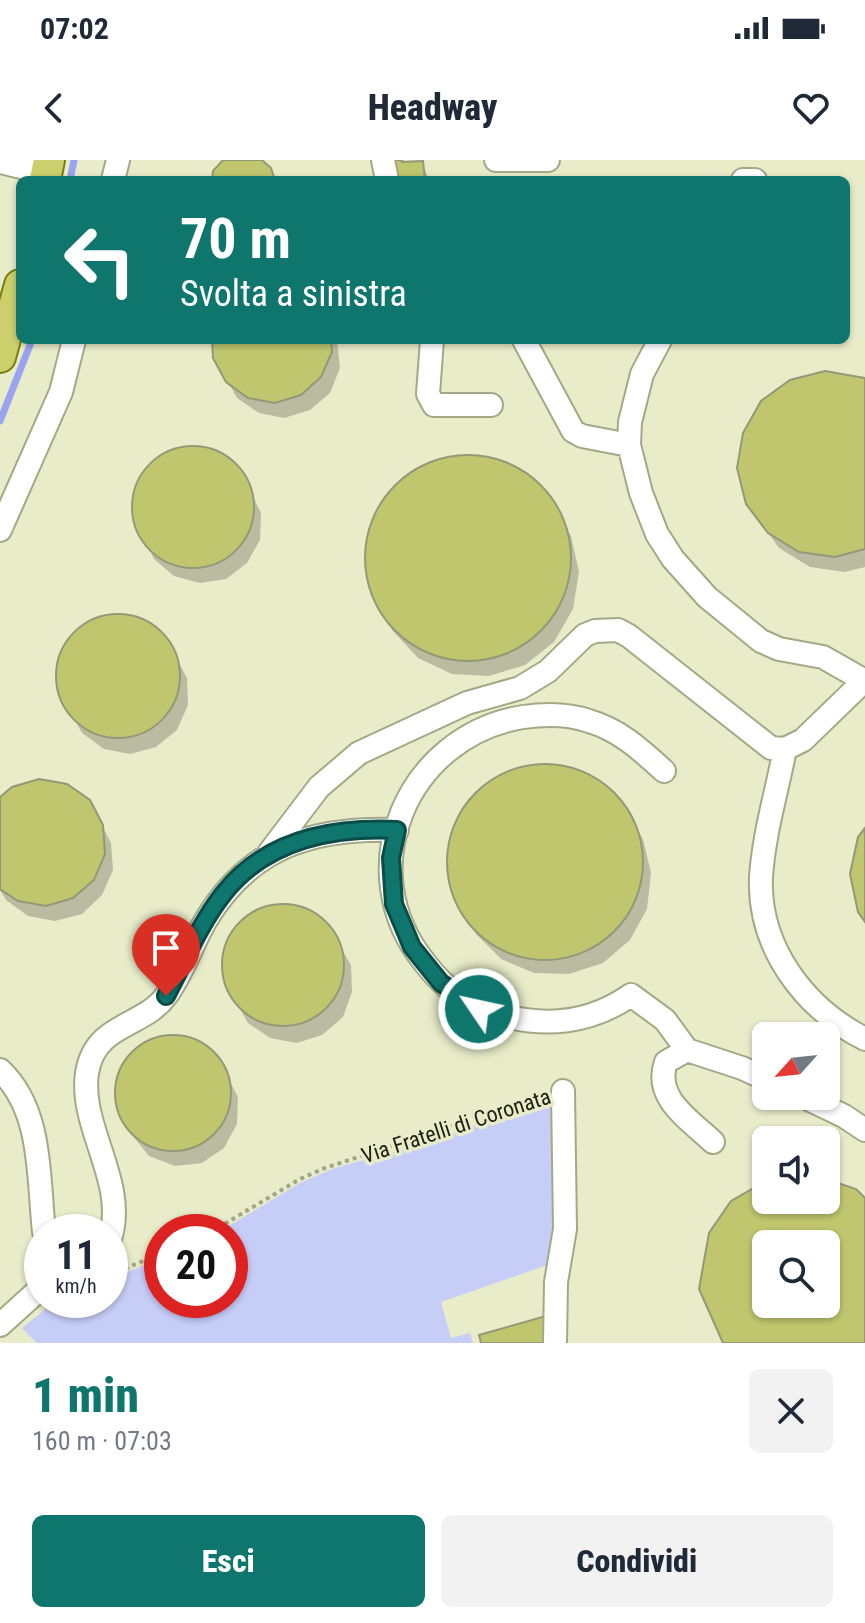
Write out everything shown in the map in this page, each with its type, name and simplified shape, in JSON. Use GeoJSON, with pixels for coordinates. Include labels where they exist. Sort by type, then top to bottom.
{"type":"FeatureCollection","features":[{"type":"Feature","properties":{"kind":"main road"},"geometry":{"type":"LineString","coordinates":[[0,357],[16,299]]}},
{"type":"Feature","properties":{"kind":"street"},"geometry":{"type":"LineString","coordinates":[[496,160],[548,160]]}},
{"type":"Feature","properties":{"kind":"street"},"geometry":{"type":"LineString","coordinates":[[0,162],[47,171]]}},
{"type":"Feature","properties":{"kind":"street"},"geometry":{"type":"LineString","coordinates":[[0,530],[61,392],[73,344]]}},
{"type":"Feature","properties":{"kind":"street"},"geometry":{"type":"LineString","coordinates":[[432,344],[428,394],[434,405],[491,405]]}},
{"type":"Feature","properties":{"kind":"street"},"geometry":{"type":"LineString","coordinates":[[526,344],[573,431],[582,436],[629,445]]}},
{"type":"Feature","properties":{"kind":"street"},"geometry":{"type":"LineString","coordinates":[[114,1214],[106,1163],[86,1089],[89,1063],[94,1052],[113,1030],[166,996],[223,893],[269,853],[319,787],[359,753],[467,703],[520,688],[548,671],[585,635],[595,631],[618,630],[629,636],[771,748],[785,749],[803,740],[865,681],[823,657],[779,649],[761,641],[707,597],[673,559],[657,534],[641,493],[629,445],[630,422],[642,374],[658,344]]}},
{"type":"Feature","properties":{"kind":"street"},"geometry":{"type":"LineString","coordinates":[[664,771],[630,740],[589,720],[543,714],[498,721],[457,741],[423,773],[400,813],[391,858],[394,904],[412,947],[441,983],[479,1009],[524,1022],[570,1022],[614,1007],[631,995],[665,1020],[687,1050],[752,1073]]}},
{"type":"Feature","properties":{"kind":"street"},"geometry":{"type":"LineString","coordinates":[[785,749],[763,862],[762,894],[766,924],[787,970],[806,996],[865,1039]]}},
{"type":"Feature","properties":{"kind":"street"},"geometry":{"type":"LineString","coordinates":[[269,853],[291,843],[326,834],[362,828],[397,830]]}},
{"type":"Feature","properties":{"kind":"street"},"geometry":{"type":"LineString","coordinates":[[687,1050],[666,1062],[662,1075],[664,1088],[678,1110],[713,1142]]}},
{"type":"Feature","properties":{"kind":"street"},"geometry":{"type":"LineString","coordinates":[[0,1070],[18,1089],[31,1120],[42,1214]]}},
{"type":"Feature","properties":{"kind":"street","name":"Via Fratelli di Coronata"},"geometry":{"type":"LineString","coordinates":[[555,1343],[556,1282],[565,1229],[563,1091]]}},
{"type":"Feature","properties":{"kind":"street"},"geometry":{"type":"LineString","coordinates":[[831,1110],[865,1130]]}},
{"type":"Feature","properties":{"kind":"street"},"geometry":{"type":"LineString","coordinates":[[7,1318],[24,1303]]}},
{"type":"Feature","properties":{"kind":"path","name":"Via Fratelli di Coronata"},"geometry":{"type":"LineString","coordinates":[[241,1214],[325,1168],[563,1091]]}},
{"type":"Feature","properties":{"kind":"shaded area"},"geometry":{"type":"Polygon","coordinates":[[[557,1099],[560,1113],[553,1263],[441,1302],[451,1338],[470,1333],[473,1343],[37,1343],[22,1328],[34,1318],[128,1318],[128,1272],[144,1265],[144,1318],[248,1318],[248,1214],[300,1183],[335,1168],[421,1144],[557,1099]]]}},
{"type":"Feature","properties":{"kind":"building"},"geometry":{"type":"Polygon","coordinates":[[[223,160],[262,160],[271,168],[274,176],[212,176],[223,160]]]}},
{"type":"Feature","properties":{"kind":"building"},"geometry":{"type":"Polygon","coordinates":[[[390,160],[423,161],[425,176],[393,176],[390,160]]]}},
{"type":"Feature","properties":{"kind":"building"},"geometry":{"type":"Polygon","coordinates":[[[212,344],[331,344],[332,352],[321,377],[301,395],[275,403],[248,398],[226,382],[213,358],[212,344]]]}},
{"type":"Feature","properties":{"kind":"building"},"geometry":{"type":"Polygon","coordinates":[[[825,371],[865,378],[865,549],[835,557],[799,552],[768,533],[746,504],[737,468],[743,433],[761,401],[790,380],[825,371]]]}},
{"type":"Feature","properties":{"kind":"building"},"geometry":{"type":"Polygon","coordinates":[[[193,446],[216,451],[236,464],[249,484],[254,507],[249,530],[236,550],[216,563],[193,568],[170,563],[150,550],[137,530],[132,507],[137,484],[150,464],[170,451],[193,446]]]}},
{"type":"Feature","properties":{"kind":"building"},"geometry":{"type":"Polygon","coordinates":[[[468,455],[507,463],[541,485],[563,519],[571,558],[563,597],[541,631],[507,653],[468,661],[429,653],[395,631],[373,597],[365,558],[373,519],[395,485],[429,463],[468,455]]]}},
{"type":"Feature","properties":{"kind":"building"},"geometry":{"type":"Polygon","coordinates":[[[118,614],[142,619],[162,632],[175,652],[180,676],[175,700],[162,720],[142,733],[118,738],[94,733],[74,720],[61,700],[56,676],[61,652],[74,632],[94,619],[118,614]]]}},
{"type":"Feature","properties":{"kind":"building"},"geometry":{"type":"Polygon","coordinates":[[[545,764],[582,772],[614,793],[635,825],[643,862],[635,899],[614,931],[582,952],[545,960],[508,952],[476,931],[455,899],[447,862],[455,825],[476,793],[508,772],[545,764]]]}},
{"type":"Feature","properties":{"kind":"building"},"geometry":{"type":"Polygon","coordinates":[[[39,779],[67,784],[90,800],[103,825],[105,854],[94,880],[73,898],[46,906],[18,901],[0,889],[0,797],[12,787],[39,779]]]}},
{"type":"Feature","properties":{"kind":"building"},"geometry":{"type":"Polygon","coordinates":[[[865,828],[865,922],[858,912],[850,874],[858,837],[865,828]]]}},
{"type":"Feature","properties":{"kind":"building"},"geometry":{"type":"Polygon","coordinates":[[[283,904],[307,908],[326,922],[340,941],[344,965],[340,989],[326,1008],[307,1022],[283,1026],[259,1022],[240,1008],[226,989],[222,965],[226,941],[240,922],[259,908],[283,904]]]}},
{"type":"Feature","properties":{"kind":"building"},"geometry":{"type":"Polygon","coordinates":[[[173,1035],[195,1040],[214,1052],[226,1071],[231,1093],[226,1115],[214,1134],[195,1146],[173,1151],[151,1146],[132,1134],[120,1115],[115,1093],[120,1071],[132,1052],[151,1040],[173,1035]]]}},
{"type":"Feature","properties":{"kind":"building"},"geometry":{"type":"Polygon","coordinates":[[[840,1184],[856,1189],[865,1198],[865,1343],[723,1343],[699,1289],[709,1233],[731,1201],[752,1189],[752,1214],[840,1214],[840,1184]]]}},
{"type":"Feature","properties":{"kind":"building"},"geometry":{"type":"Polygon","coordinates":[[[546,1316],[551,1343],[481,1343],[479,1335],[546,1316]]]}},
{"type":"Feature","properties":{"kind":"waterway"},"geometry":{"type":"LineString","coordinates":[[71,176],[74,160]]}},
{"type":"Feature","properties":{"kind":"waterway"},"geometry":{"type":"LineString","coordinates":[[0,421],[30,344]]}},
{"type":"Feature","properties":{"kind":"route"},"geometry":{"type":"LineString","coordinates":[[166,996],[223,893],[250,868],[269,853],[291,843],[362,828],[397,830],[391,858],[394,904],[412,947],[441,983],[479,1009]]}}]}
